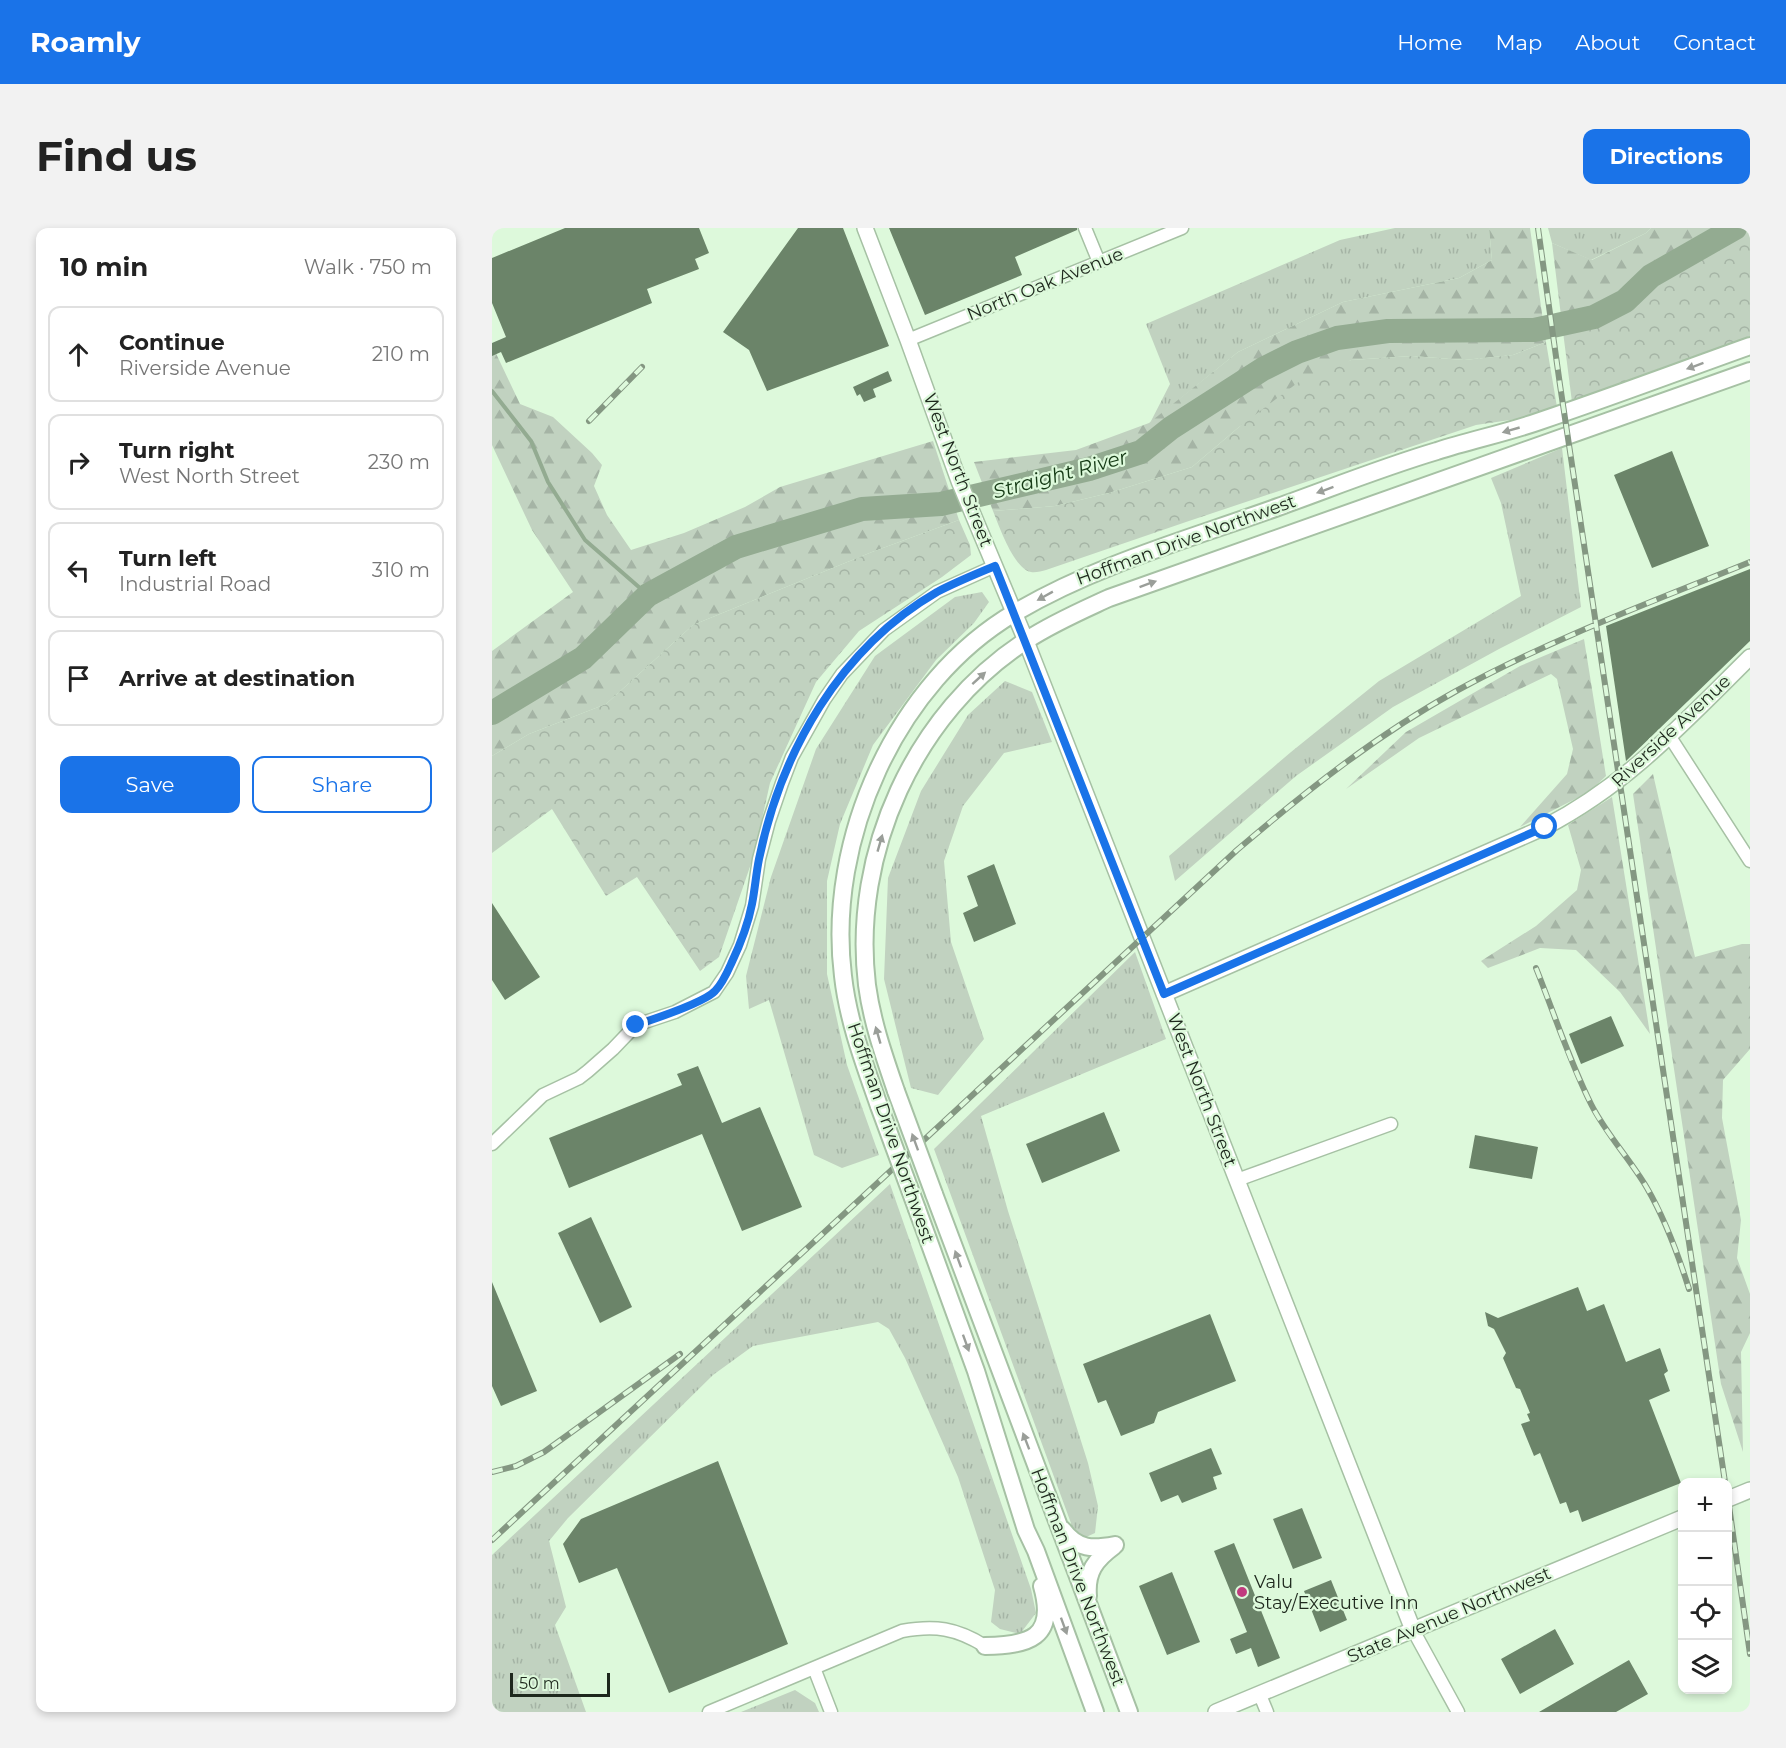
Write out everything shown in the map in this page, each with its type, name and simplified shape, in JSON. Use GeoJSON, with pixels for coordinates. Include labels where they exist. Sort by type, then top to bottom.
{"type":"FeatureCollection","features":[{"type":"Feature","properties":{"kind":"main road","name":"Hoffman Drive Northwest"},"geometry":{"type":"LineString","coordinates":[[1095,1712],[1036,1551],[1026,1530],[976,1371],[855,1035],[842,974],[842,913],[852,844],[863,805],[880,766],[907,718],[939,676],[958,657],[996,624],[1078,579],[1401,462],[1537,422],[1750,346]]}},
{"type":"Feature","properties":{"kind":"main road","name":"Hoffman Drive Northwest"},"geometry":{"type":"LineString","coordinates":[[1129,1712],[934,1194],[876,1033],[867,984],[866,916],[878,850],[898,791],[930,736],[951,707],[975,681],[1026,640],[1058,622],[1108,598],[1750,371]]}},
{"type":"Feature","properties":{"kind":"main road"},"geometry":{"type":"LineString","coordinates":[[1056,1520],[1069,1538],[1078,1545],[1088,1548],[1115,1545],[1102,1555],[1090,1572],[1087,1582],[1089,1605]]}},
{"type":"Feature","properties":{"kind":"main road"},"geometry":{"type":"LineString","coordinates":[[985,1646],[1016,1645],[1027,1641],[1043,1626],[1045,1613],[1043,1591],[1026,1530]]}},
{"type":"Feature","properties":{"kind":"street","name":"West North Street"},"geometry":{"type":"LineString","coordinates":[[865,228],[951,454],[959,481],[1026,640],[1413,1630],[1458,1712]]}},
{"type":"Feature","properties":{"kind":"street"},"geometry":{"type":"LineString","coordinates":[[1084,228],[1099,262]]}},
{"type":"Feature","properties":{"kind":"street","name":"North Oak Avenue"},"geometry":{"type":"LineString","coordinates":[[908,340],[1182,228]]}},
{"type":"Feature","properties":{"kind":"street"},"geometry":{"type":"LineString","coordinates":[[492,1144],[543,1095],[579,1078],[613,1049],[636,1025],[675,1012],[714,993],[727,973],[740,945],[752,906],[759,859],[769,821],[785,774],[824,700],[842,674],[884,630],[937,592],[995,566]]}},
{"type":"Feature","properties":{"kind":"street","name":"Riverside Avenue"},"geometry":{"type":"LineString","coordinates":[[1164,994],[1572,813],[1604,793],[1670,736],[1750,657]]}},
{"type":"Feature","properties":{"kind":"street"},"geometry":{"type":"LineString","coordinates":[[1670,736],[1750,861]]}},
{"type":"Feature","properties":{"kind":"street"},"geometry":{"type":"LineString","coordinates":[[1237,1180],[1391,1124]]}},
{"type":"Feature","properties":{"kind":"street"},"geometry":{"type":"LineString","coordinates":[[1732,1497],[1750,1490]]}},
{"type":"Feature","properties":{"kind":"street","name":"State Avenue Northwest"},"geometry":{"type":"LineString","coordinates":[[1216,1712],[1678,1520]]}},
{"type":"Feature","properties":{"kind":"street"},"geometry":{"type":"LineString","coordinates":[[709,1712],[902,1631],[916,1628],[954,1630],[985,1646]]}},
{"type":"Feature","properties":{"kind":"street"},"geometry":{"type":"LineString","coordinates":[[814,1668],[831,1712]]}},
{"type":"Feature","properties":{"kind":"street"},"geometry":{"type":"LineString","coordinates":[[1260,1695],[1267,1712]]}},
{"type":"Feature","properties":{"kind":"green space"},"geometry":{"type":"Polygon","coordinates":[[[1395,228],[1489,228],[1492,260],[1459,278],[1343,302],[1238,352],[1150,423],[1170,384],[1146,324],[1340,240],[1395,228]]]}},
{"type":"Feature","properties":{"kind":"green space"},"geometry":{"type":"Polygon","coordinates":[[[1489,228],[1530,228],[1546,342],[1513,355],[1464,360],[1412,356],[1351,360],[1239,427],[1192,467],[1109,493],[1055,506],[993,511],[974,462],[1076,450],[1149,423],[1238,352],[1343,302],[1459,278],[1492,260],[1489,228]]]}},
{"type":"Feature","properties":{"kind":"green space"},"geometry":{"type":"Polygon","coordinates":[[[1548,228],[1651,228],[1646,233],[1591,260],[1552,243],[1548,228]]]}},
{"type":"Feature","properties":{"kind":"green space"},"geometry":{"type":"Polygon","coordinates":[[[1651,228],[1735,228],[1651,276],[1625,301],[1594,317],[1562,324],[1552,243],[1592,260],[1646,233],[1651,228]]]}},
{"type":"Feature","properties":{"kind":"green space"},"geometry":{"type":"Polygon","coordinates":[[[1735,228],[1750,228],[1750,336],[1572,402],[1562,324],[1594,317],[1625,301],[1651,276],[1735,228]]]}},
{"type":"Feature","properties":{"kind":"green space"},"geometry":{"type":"Polygon","coordinates":[[[1546,342],[1557,407],[1517,419],[1476,425],[1046,570],[1031,572],[1019,563],[1003,536],[993,511],[1055,506],[1109,493],[1192,467],[1239,427],[1300,381],[1351,360],[1412,356],[1464,360],[1513,355],[1546,342]]]}},
{"type":"Feature","properties":{"kind":"green space"},"geometry":{"type":"Polygon","coordinates":[[[492,345],[520,404],[553,417],[602,465],[594,486],[607,515],[631,550],[684,533],[745,507],[780,487],[933,441],[959,520],[872,552],[693,625],[606,704],[529,734],[492,756],[492,651],[573,592],[532,530],[492,445],[492,345]]]}},
{"type":"Feature","properties":{"kind":"green space"},"geometry":{"type":"Polygon","coordinates":[[[1562,448],[1581,607],[1393,707],[1296,776],[1175,881],[1169,856],[1291,752],[1379,681],[1521,596],[1501,503],[1491,478],[1562,448]]]}},
{"type":"Feature","properties":{"kind":"green space"},"geometry":{"type":"Polygon","coordinates":[[[959,520],[970,545],[971,555],[942,577],[859,631],[816,682],[770,783],[754,855],[719,957],[700,971],[637,877],[606,896],[552,809],[492,853],[492,756],[529,734],[606,704],[693,625],[872,552],[959,520]]]}},
{"type":"Feature","properties":{"kind":"green space"},"geometry":{"type":"Polygon","coordinates":[[[982,592],[989,602],[974,623],[936,660],[873,745],[840,824],[827,881],[827,974],[847,1065],[879,1155],[842,1168],[814,1155],[769,1000],[749,1009],[746,976],[771,877],[816,749],[875,656],[955,597],[982,592]]]}},
{"type":"Feature","properties":{"kind":"green space"},"geometry":{"type":"Polygon","coordinates":[[[1584,639],[1606,776],[1589,792],[1520,827],[1567,774],[1573,749],[1557,679],[1551,674],[1419,738],[1346,789],[1406,732],[1520,666],[1584,639]]]}},
{"type":"Feature","properties":{"kind":"green space"},"geometry":{"type":"Polygon","coordinates":[[[1005,681],[1032,692],[1052,742],[1004,753],[963,806],[944,861],[951,942],[984,1039],[938,1095],[911,1088],[884,979],[888,878],[921,791],[968,715],[1005,681]]]}},
{"type":"Feature","properties":{"kind":"green space"},"geometry":{"type":"Polygon","coordinates":[[[1653,774],[1695,957],[1742,944],[1750,944],[1750,1049],[1723,1080],[1722,1118],[1741,1220],[1737,1258],[1750,1294],[1750,1333],[1741,1352],[1743,1452],[1721,1384],[1633,794],[1653,774]]]}},
{"type":"Feature","properties":{"kind":"green space"},"geometry":{"type":"Polygon","coordinates":[[[1612,797],[1650,1034],[1620,992],[1576,950],[1540,948],[1488,968],[1481,961],[1536,926],[1577,890],[1581,870],[1568,825],[1612,797]]]}},
{"type":"Feature","properties":{"kind":"green space"},"geometry":{"type":"Polygon","coordinates":[[[1135,952],[1166,1039],[981,1116],[1008,1211],[1088,1463],[1098,1506],[1095,1533],[1084,1538],[1072,1526],[934,1149],[1135,952]]]}},
{"type":"Feature","properties":{"kind":"green space"},"geometry":{"type":"Polygon","coordinates":[[[890,1184],[1031,1589],[1036,1613],[1020,1634],[1000,1629],[991,1622],[995,1590],[958,1477],[905,1358],[889,1329],[878,1322],[753,1346],[713,1375],[568,1518],[549,1541],[566,1607],[555,1625],[586,1712],[492,1712],[492,1555],[890,1184]]]}},
{"type":"Feature","properties":{"kind":"green space"},"geometry":{"type":"Polygon","coordinates":[[[795,1690],[815,1703],[819,1712],[741,1712],[795,1690]]]}},
{"type":"Feature","properties":{"kind":"building"},"geometry":{"type":"Polygon","coordinates":[[[565,228],[699,228],[709,253],[695,259],[699,269],[647,289],[652,303],[506,363],[501,352],[492,356],[492,343],[506,337],[492,303],[492,258],[565,228]]]}},
{"type":"Feature","properties":{"kind":"building"},"geometry":{"type":"Polygon","coordinates":[[[798,228],[843,228],[889,346],[767,391],[749,350],[723,332],[798,228]]]}},
{"type":"Feature","properties":{"kind":"building"},"geometry":{"type":"Polygon","coordinates":[[[889,228],[1077,228],[1077,230],[1015,257],[1022,275],[925,315],[889,228]]]}},
{"type":"Feature","properties":{"kind":"building"},"geometry":{"type":"Polygon","coordinates":[[[888,371],[892,381],[873,389],[876,397],[864,402],[860,394],[857,396],[853,387],[888,371]]]}},
{"type":"Feature","properties":{"kind":"building"},"geometry":{"type":"Polygon","coordinates":[[[1672,451],[1709,546],[1652,568],[1614,475],[1672,451]]]}},
{"type":"Feature","properties":{"kind":"building"},"geometry":{"type":"Polygon","coordinates":[[[1750,569],[1750,641],[1626,761],[1606,626],[1750,569]]]}},
{"type":"Feature","properties":{"kind":"building"},"geometry":{"type":"Polygon","coordinates":[[[994,864],[1016,924],[974,942],[963,913],[978,906],[967,876],[994,864]]]}},
{"type":"Feature","properties":{"kind":"building"},"geometry":{"type":"Polygon","coordinates":[[[492,903],[540,977],[505,1000],[492,980],[492,903]]]}},
{"type":"Feature","properties":{"kind":"building"},"geometry":{"type":"Polygon","coordinates":[[[1611,1016],[1624,1046],[1581,1064],[1569,1034],[1611,1016]]]}},
{"type":"Feature","properties":{"kind":"building"},"geometry":{"type":"Polygon","coordinates":[[[698,1066],[722,1123],[760,1107],[802,1207],[742,1231],[702,1134],[569,1188],[549,1138],[682,1085],[677,1074],[698,1066]]]}},
{"type":"Feature","properties":{"kind":"building"},"geometry":{"type":"Polygon","coordinates":[[[1104,1112],[1120,1151],[1042,1183],[1026,1144],[1104,1112]]]}},
{"type":"Feature","properties":{"kind":"building"},"geometry":{"type":"Polygon","coordinates":[[[1475,1135],[1538,1147],[1532,1179],[1469,1168],[1475,1135]]]}},
{"type":"Feature","properties":{"kind":"building"},"geometry":{"type":"Polygon","coordinates":[[[591,1217],[632,1307],[600,1323],[558,1233],[591,1217]]]}},
{"type":"Feature","properties":{"kind":"building"},"geometry":{"type":"Polygon","coordinates":[[[492,1282],[537,1391],[501,1406],[492,1386],[492,1282]]]}},
{"type":"Feature","properties":{"kind":"building"},"geometry":{"type":"Polygon","coordinates":[[[1578,1287],[1587,1311],[1604,1304],[1626,1362],[1660,1348],[1668,1371],[1664,1374],[1670,1391],[1649,1400],[1679,1478],[1678,1484],[1582,1522],[1578,1510],[1570,1513],[1566,1502],[1560,1504],[1540,1453],[1534,1456],[1521,1424],[1530,1421],[1527,1414],[1530,1413],[1503,1358],[1506,1353],[1494,1329],[1488,1326],[1485,1312],[1498,1318],[1578,1287]]]}},
{"type":"Feature","properties":{"kind":"building"},"geometry":{"type":"Polygon","coordinates":[[[1210,1314],[1236,1381],[1158,1412],[1154,1423],[1121,1436],[1106,1400],[1098,1403],[1083,1364],[1210,1314]]]}},
{"type":"Feature","properties":{"kind":"building"},"geometry":{"type":"Polygon","coordinates":[[[1211,1448],[1222,1474],[1213,1477],[1217,1489],[1182,1503],[1178,1495],[1161,1502],[1149,1473],[1211,1448]]]}},
{"type":"Feature","properties":{"kind":"building"},"geometry":{"type":"Polygon","coordinates":[[[718,1461],[788,1644],[669,1693],[617,1568],[579,1583],[563,1544],[581,1519],[718,1461]]]}},
{"type":"Feature","properties":{"kind":"building"},"geometry":{"type":"Polygon","coordinates":[[[1302,1508],[1322,1558],[1293,1569],[1273,1519],[1302,1508]]]}},
{"type":"Feature","properties":{"kind":"building","name":"Valu Stay/Executive Inn"},"geometry":{"type":"Polygon","coordinates":[[[1234,1543],[1280,1658],[1258,1667],[1251,1648],[1236,1654],[1230,1639],[1247,1632],[1214,1551],[1234,1543]]]}},
{"type":"Feature","properties":{"kind":"building"},"geometry":{"type":"Polygon","coordinates":[[[1172,1572],[1200,1642],[1167,1655],[1139,1586],[1172,1572]]]}},
{"type":"Feature","properties":{"kind":"building"},"geometry":{"type":"Polygon","coordinates":[[[1331,1580],[1347,1620],[1320,1632],[1304,1591],[1331,1580]]]}},
{"type":"Feature","properties":{"kind":"building"},"geometry":{"type":"Polygon","coordinates":[[[1555,1629],[1574,1664],[1520,1694],[1501,1659],[1555,1629]]]}},
{"type":"Feature","properties":{"kind":"building"},"geometry":{"type":"Polygon","coordinates":[[[1629,1660],[1648,1694],[1616,1712],[1539,1712],[1629,1660]]]}},
{"type":"Feature","properties":{"kind":"waterway","name":"Straight River"},"geometry":{"type":"LineString","coordinates":[[492,713],[583,658],[648,595],[736,547],[862,509],[941,504],[1089,469],[1141,452],[1171,428],[1263,369],[1297,352],[1337,338],[1388,331],[1534,330],[1594,317],[1625,301],[1651,276],[1735,228]]}},
{"type":"Feature","properties":{"kind":"waterway"},"geometry":{"type":"LineString","coordinates":[[492,391],[531,441],[548,482],[585,540],[648,595]]}},
{"type":"Feature","properties":{"kind":"railway"},"geometry":{"type":"LineString","coordinates":[[1538,228],[1724,1478]]}},
{"type":"Feature","properties":{"kind":"railway"},"geometry":{"type":"LineString","coordinates":[[589,421],[642,367]]}},
{"type":"Feature","properties":{"kind":"railway"},"geometry":{"type":"LineString","coordinates":[[492,1540],[1237,850],[1316,785],[1399,725],[1493,671],[1602,622],[1750,562]]}},
{"type":"Feature","properties":{"kind":"railway"},"geometry":{"type":"LineString","coordinates":[[1536,968],[1591,1104],[1654,1200],[1671,1237],[1689,1289]]}},
{"type":"Feature","properties":{"kind":"railway"},"geometry":{"type":"LineString","coordinates":[[492,1472],[516,1466],[544,1452],[680,1354]]}},
{"type":"Feature","properties":{"kind":"railway"},"geometry":{"type":"LineString","coordinates":[[1732,1527],[1750,1654]]}},
{"type":"Feature","properties":{"kind":"place","name":"Valu Stay/Executive Inn"},"geometry":{"type":"Point","coordinates":[1242,1592]}},
{"type":"Feature","properties":{"kind":"route"},"geometry":{"type":"LineString","coordinates":[[636,1025],[675,1012],[714,993],[727,973],[740,945],[752,906],[759,859],[769,821],[792,757],[806,729],[842,674],[884,630],[937,592],[995,566],[1164,994],[1545,827]]}}]}
